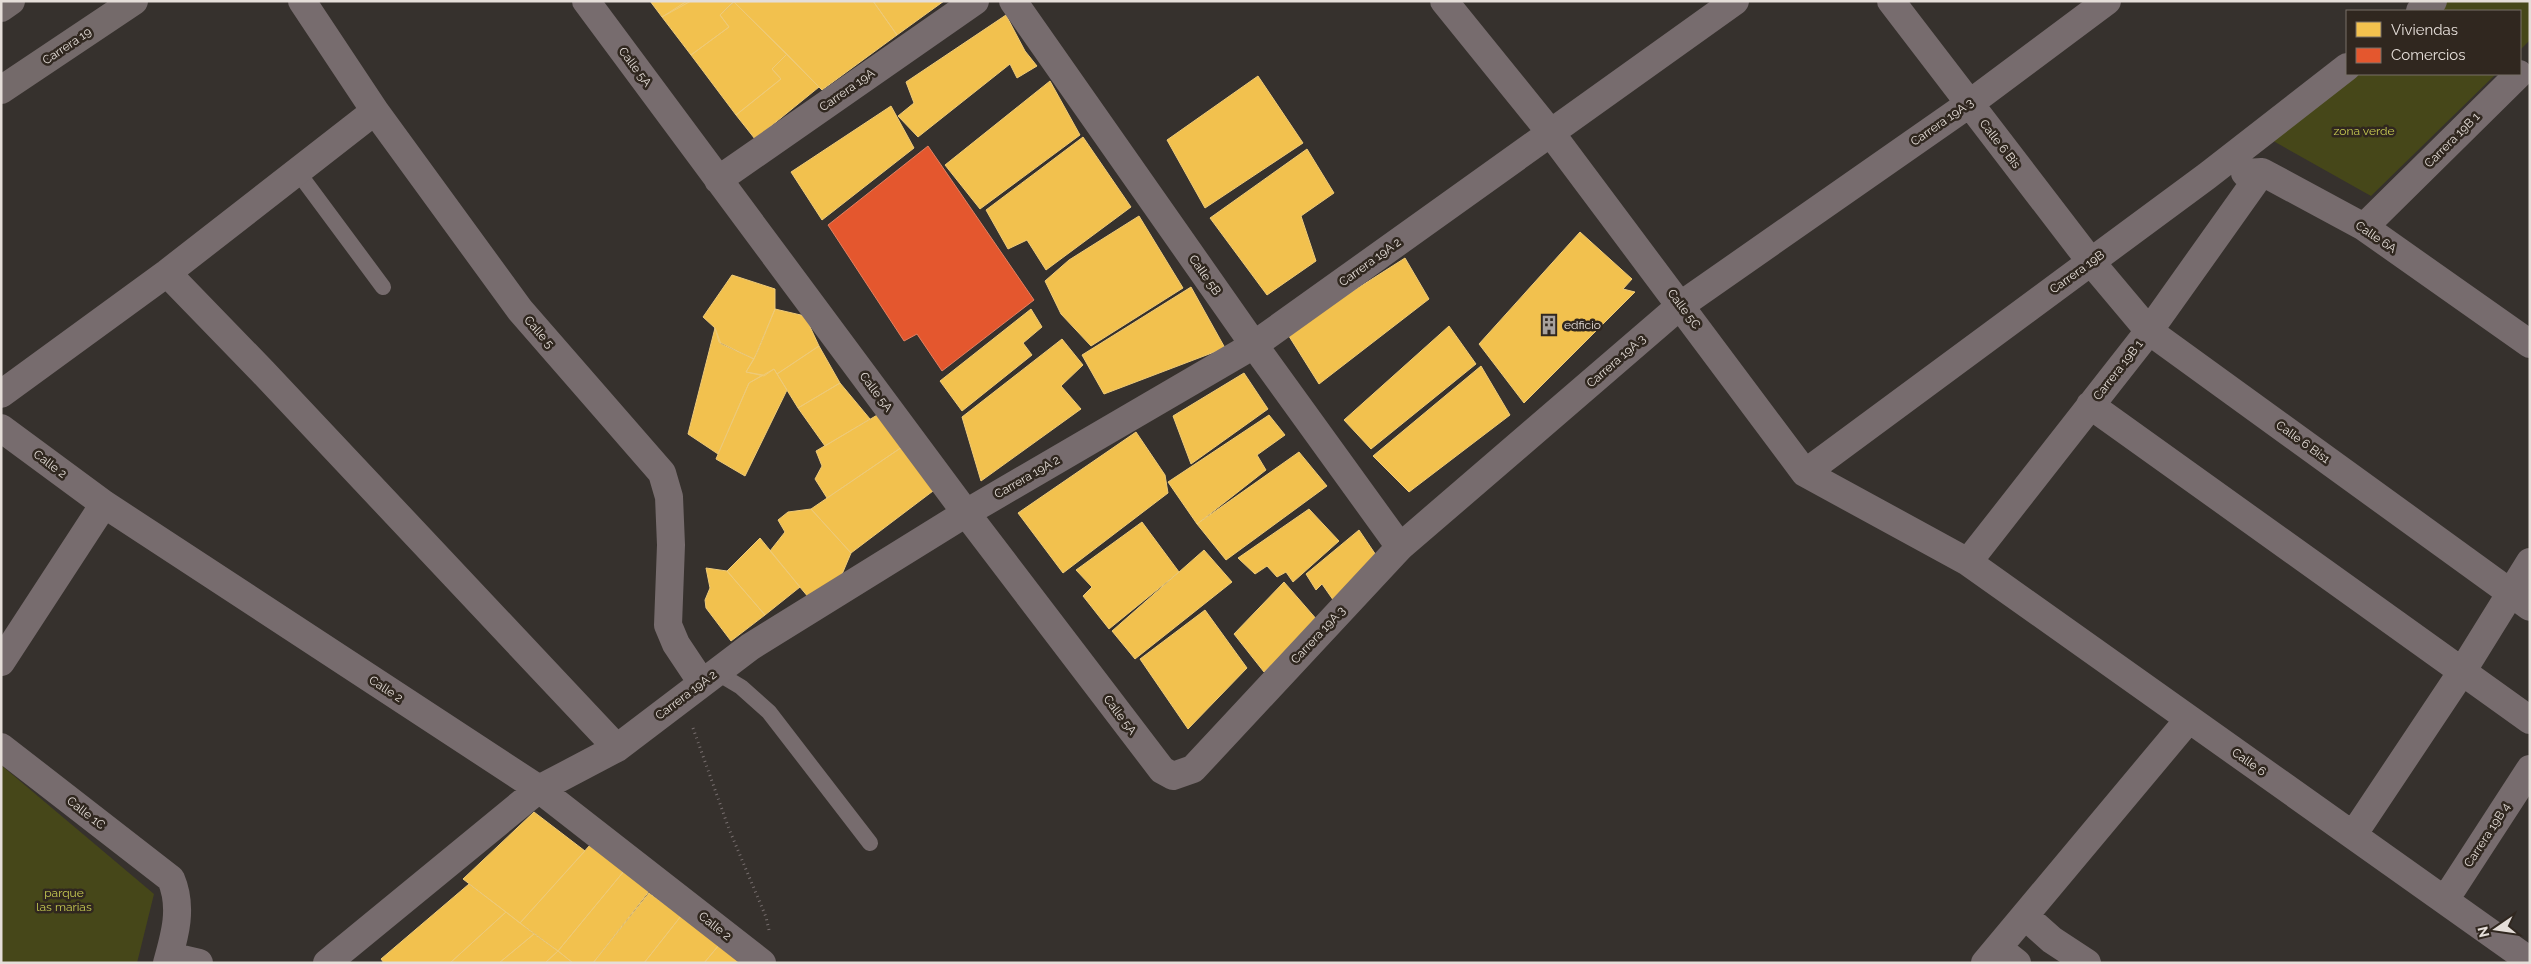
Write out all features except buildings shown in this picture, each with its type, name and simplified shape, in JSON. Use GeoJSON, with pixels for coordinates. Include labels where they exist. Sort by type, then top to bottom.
{"type":"FeatureCollection","features":[{"type":"Feature","properties":{"kind":"highway"},"geometry":{"type":"LineString","coordinates":[[1,8],[11,1]]}},
{"type":"Feature","properties":{"kind":"highway","name":"Carrera 19"},"geometry":{"type":"LineString","coordinates":[[1,90],[134,1]]}},
{"type":"Feature","properties":{"kind":"street","name":"Calle 5"},"geometry":{"type":"LineString","coordinates":[[302,1],[375,111],[520,310],[662,473],[669,497],[671,545],[668,625],[676,644],[700,684]]}},
{"type":"Feature","properties":{"kind":"street","name":"Calle 5A"},"geometry":{"type":"LineString","coordinates":[[586,1],[966,513],[1162,770],[1174,776]]}},
{"type":"Feature","properties":{"kind":"street","name":"Carrera 19A"},"geometry":{"type":"LineString","coordinates":[[718,180],[975,1]]}},
{"type":"Feature","properties":{"kind":"street","name":"Calle 5B"},"geometry":{"type":"LineString","coordinates":[[1013,1],[1254,345],[1400,548]]}},
{"type":"Feature","properties":{"kind":"street","name":"Calle 5C"},"geometry":{"type":"LineString","coordinates":[[1444,1],[1550,132],[1805,473],[1968,562]]}},
{"type":"Feature","properties":{"kind":"street","name":"Carrera 19A 2"},"geometry":{"type":"LineString","coordinates":[[328,963],[539,789],[617,748],[750,647],[966,513],[1254,345],[1735,1]]}},
{"type":"Feature","properties":{"kind":"street","name":"Calle 6 Bis"},"geometry":{"type":"LineString","coordinates":[[1891,1],[2091,262]]}},
{"type":"Feature","properties":{"kind":"street","name":"Carrera 19A 3"},"geometry":{"type":"LineString","coordinates":[[1174,776],[1193,769],[1400,548],[1681,305],[1969,104],[2107,1]]}},
{"type":"Feature","properties":{"kind":"street"},"geometry":{"type":"LineString","coordinates":[[2421,10],[2433,1]]}},
{"type":"Feature","properties":{"kind":"street","name":"Carrera 19B"},"geometry":{"type":"LineString","coordinates":[[1805,473],[2207,176],[2346,69]]}},
{"type":"Feature","properties":{"kind":"street","name":"Carrera 19B 1"},"geometry":{"type":"LineString","coordinates":[[2364,227],[2517,75]]}},
{"type":"Feature","properties":{"kind":"street"},"geometry":{"type":"LineString","coordinates":[[1,394],[167,273],[375,111]]}},
{"type":"Feature","properties":{"kind":"street"},"geometry":{"type":"LineString","coordinates":[[2207,176],[2262,172]]}},
{"type":"Feature","properties":{"kind":"street","name":"Carrera 19B 1"},"geometry":{"type":"LineString","coordinates":[[1968,562],[2149,331],[2262,172]]}},
{"type":"Feature","properties":{"kind":"street","name":"Calle 6A"},"geometry":{"type":"LineString","coordinates":[[2262,172],[2364,227],[2530,344]]}},
{"type":"Feature","properties":{"kind":"street","name":"Calle 6 Bis1"},"geometry":{"type":"LineString","coordinates":[[2091,262],[2149,331],[2520,600]]}},
{"type":"Feature","properties":{"kind":"street"},"geometry":{"type":"LineString","coordinates":[[167,273],[264,372],[617,748]]}},
{"type":"Feature","properties":{"kind":"street"},"geometry":{"type":"LineString","coordinates":[[2090,405],[2463,670],[2530,720]]}},
{"type":"Feature","properties":{"kind":"street","name":"Calle 2"},"geometry":{"type":"LineString","coordinates":[[1,428],[104,504],[539,789],[762,963]]}},
{"type":"Feature","properties":{"kind":"street"},"geometry":{"type":"LineString","coordinates":[[1,662],[104,504]]}},
{"type":"Feature","properties":{"kind":"street","name":"Calle 6"},"geometry":{"type":"LineString","coordinates":[[1968,562],[2530,961]]}},
{"type":"Feature","properties":{"kind":"street"},"geometry":{"type":"LineString","coordinates":[[2353,835],[2463,670],[2520,600],[2530,562]]}},
{"type":"Feature","properties":{"kind":"street"},"geometry":{"type":"LineString","coordinates":[[2000,958],[2025,916],[2189,719]]}},
{"type":"Feature","properties":{"kind":"street","name":"Calle 1C"},"geometry":{"type":"LineString","coordinates":[[1,747],[171,879],[177,893],[178,914],[168,959]]}},
{"type":"Feature","properties":{"kind":"street","name":"Carrera 19B 4"},"geometry":{"type":"LineString","coordinates":[[2444,900],[2530,769]]}},
{"type":"Feature","properties":{"kind":"street"},"geometry":{"type":"LineString","coordinates":[[2025,916],[2052,940],[2087,963]]}},
{"type":"Feature","properties":{"kind":"street"},"geometry":{"type":"LineString","coordinates":[[168,959],[199,963]]}},
{"type":"Feature","properties":{"kind":"lane"},"geometry":{"type":"LineString","coordinates":[[297,171],[383,286]]}},
{"type":"Feature","properties":{"kind":"lane"},"geometry":{"type":"LineString","coordinates":[[700,684],[741,687],[769,712],[870,843]]}},
{"type":"Feature","properties":{"kind":"path"},"geometry":{"type":"LineString","coordinates":[[700,684],[729,829],[766,917],[770,936]]}},
{"type":"Feature","properties":{"kind":"green space"},"geometry":{"type":"Polygon","coordinates":[[[2447,1],[2530,1],[2530,40],[2521,49],[2521,10],[2435,10],[2447,1]]]}},
{"type":"Feature","properties":{"kind":"green space","name":"zona verde"},"geometry":{"type":"Polygon","coordinates":[[[2351,75],[2495,75],[2371,196],[2268,138],[2351,75]]]}},
{"type":"Feature","properties":{"kind":"green space","name":"parque las marias"},"geometry":{"type":"Polygon","coordinates":[[[1,765],[154,894],[137,963],[1,963],[1,765]]]}},
{"type":"Feature","properties":{"kind":"place","name":"edficio"},"geometry":{"type":"Point","coordinates":[1549,325]}}]}
